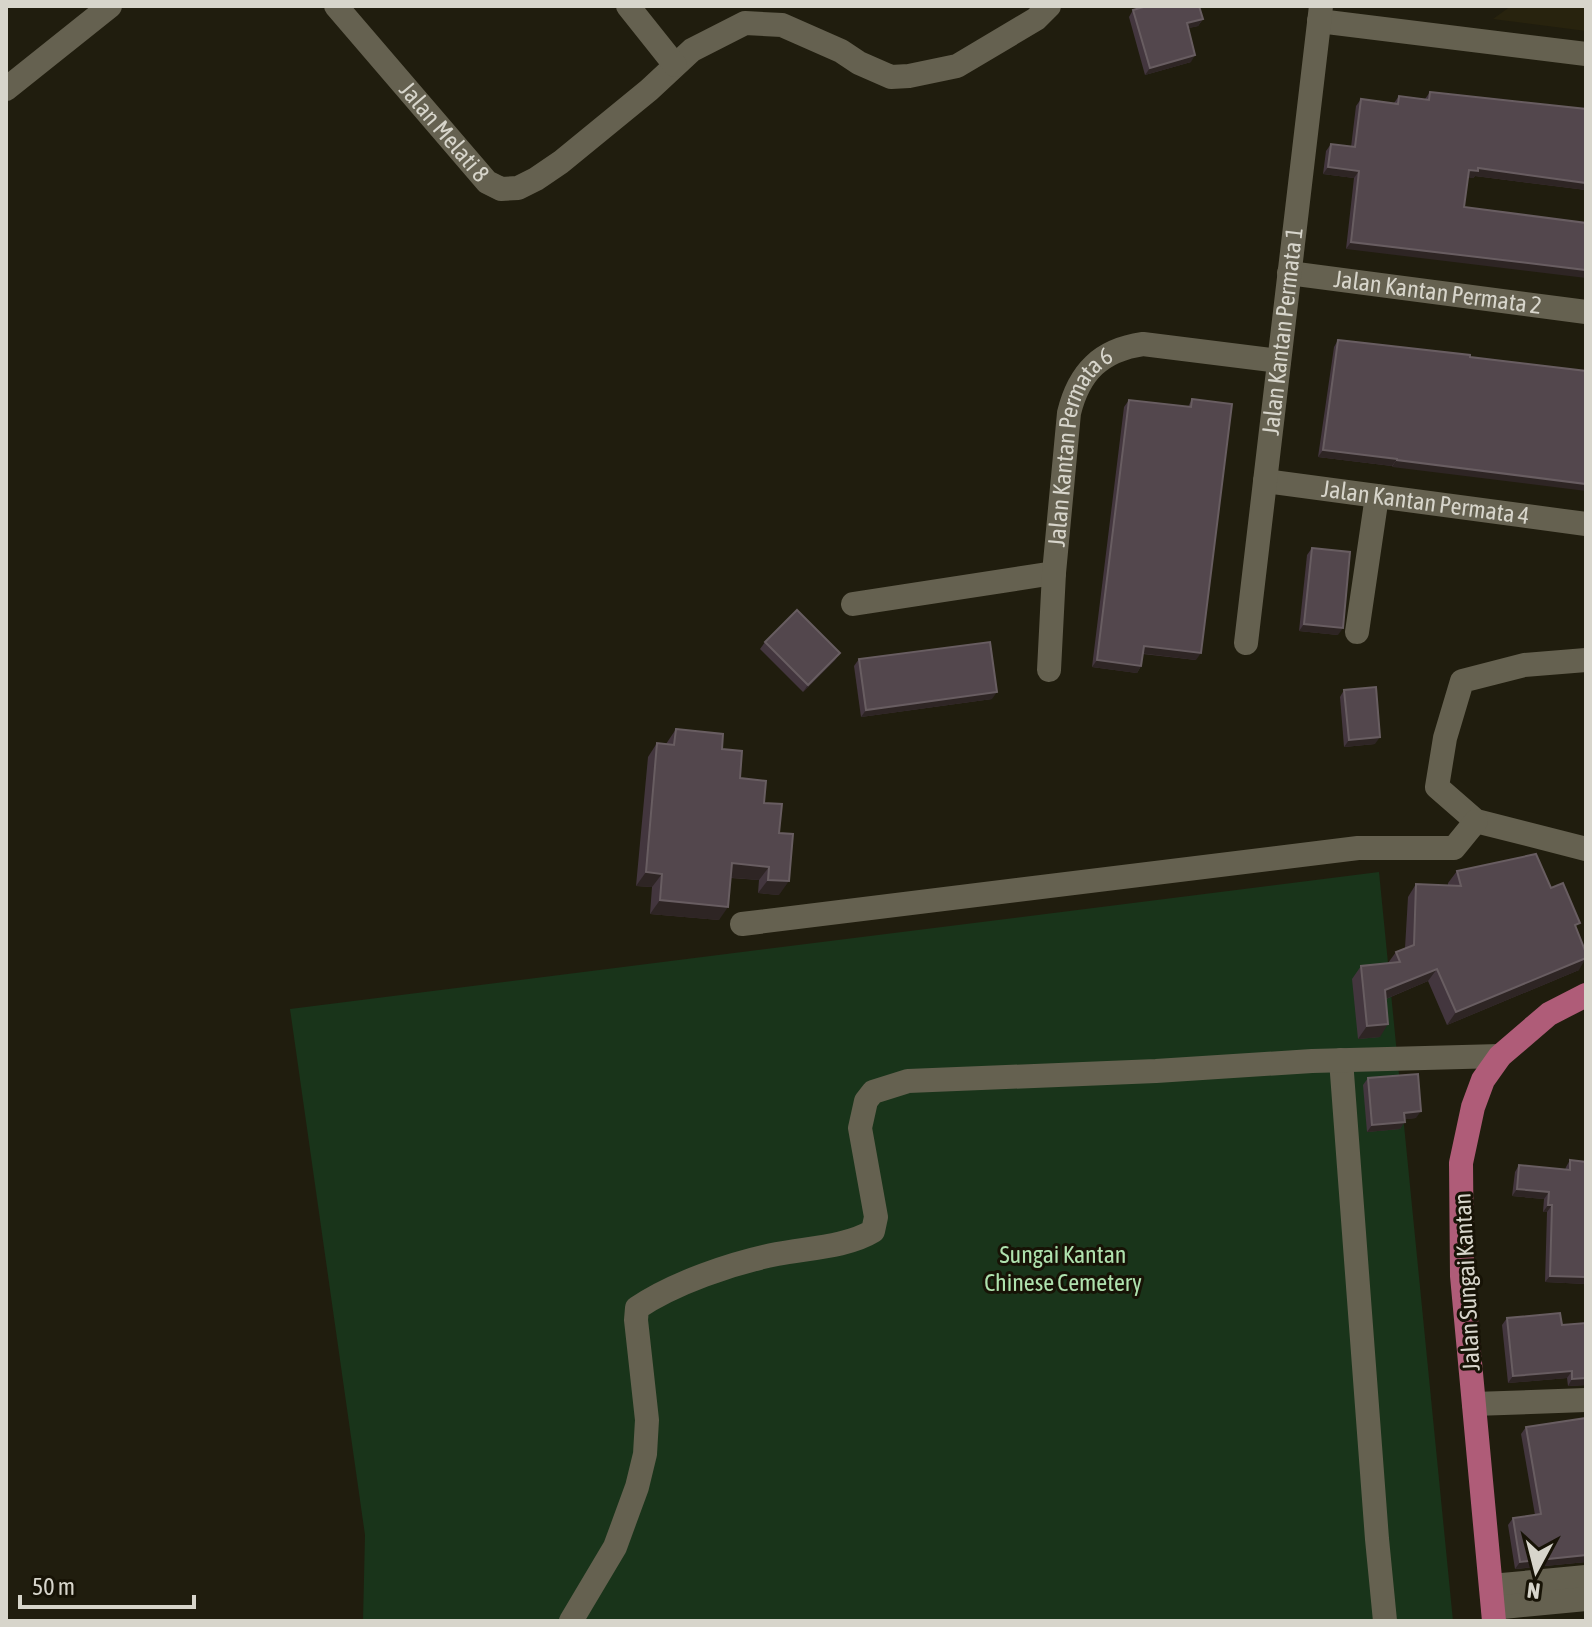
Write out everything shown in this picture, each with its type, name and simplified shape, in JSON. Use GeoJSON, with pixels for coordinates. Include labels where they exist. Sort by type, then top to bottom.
{"type":"FeatureCollection","features":[{"type":"Feature","properties":{"kind":"main road","name":"Jalan Sungai Kantan"},"geometry":{"type":"LineString","coordinates":[[1493,1605],[1462,1276],[1461,1163],[1473,1107],[1483,1080],[1500,1056],[1549,1014],[1586,995]]}},
{"type":"Feature","properties":{"kind":"street"},"geometry":{"type":"LineString","coordinates":[[6,89],[110,6]]}},
{"type":"Feature","properties":{"kind":"street","name":"Jalan Melati 8"},"geometry":{"type":"LineString","coordinates":[[336,6],[487,182],[501,189],[518,188],[561,162],[675,65]]}},
{"type":"Feature","properties":{"kind":"street"},"geometry":{"type":"LineString","coordinates":[[628,6],[675,65],[692,50],[745,23],[766,24],[782,25],[891,77],[957,66],[1036,19],[1049,6]]}},
{"type":"Feature","properties":{"kind":"street"},"geometry":{"type":"LineString","coordinates":[[1320,14],[1586,54]]}},
{"type":"Feature","properties":{"kind":"street","name":"Jalan Kantan Permata 1"},"geometry":{"type":"LineString","coordinates":[[1246,643],[1320,14]]}},
{"type":"Feature","properties":{"kind":"street","name":"Jalan Kantan Permata 2"},"geometry":{"type":"LineString","coordinates":[[1289,273],[1586,312]]}},
{"type":"Feature","properties":{"kind":"street","name":"Jalan Kantan Permata 6"},"geometry":{"type":"LineString","coordinates":[[1049,670],[1054,573],[1069,413],[1073,397],[1087,371],[1106,356],[1143,344],[1279,361]]}},
{"type":"Feature","properties":{"kind":"street","name":"Jalan Kantan Permata 4"},"geometry":{"type":"LineString","coordinates":[[1265,481],[1586,524]]}},
{"type":"Feature","properties":{"kind":"street"},"geometry":{"type":"LineString","coordinates":[[1357,632],[1377,496]]}},
{"type":"Feature","properties":{"kind":"street"},"geometry":{"type":"LineString","coordinates":[[853,604],[1054,573]]}},
{"type":"Feature","properties":{"kind":"street"},"geometry":{"type":"LineString","coordinates":[[1586,660],[1524,665],[1462,681],[1445,738],[1437,787],[1476,821],[1586,849]]}},
{"type":"Feature","properties":{"kind":"street"},"geometry":{"type":"LineString","coordinates":[[742,924],[1358,848],[1454,848],[1476,821]]}},
{"type":"Feature","properties":{"kind":"street"},"geometry":{"type":"LineString","coordinates":[[571,1621],[615,1547],[637,1487],[645,1454],[647,1420],[637,1308],[700,1276],[771,1255],[860,1239],[873,1231],[876,1217],[860,1128],[866,1101],[873,1092],[908,1081],[1341,1060],[1500,1056]]}},
{"type":"Feature","properties":{"kind":"street"},"geometry":{"type":"LineString","coordinates":[[1341,1060],[1385,1621]]}},
{"type":"Feature","properties":{"kind":"street"},"geometry":{"type":"LineString","coordinates":[[1474,1404],[1586,1400]]}},
{"type":"Feature","properties":{"kind":"street"},"geometry":{"type":"LineString","coordinates":[[1493,1605],[1586,1577]]}},
{"type":"Feature","properties":{"kind":"street"},"geometry":{"type":"LineString","coordinates":[[1493,1605],[1586,1599]]}},
{"type":"Feature","properties":{"kind":"shaded area"},"geometry":{"type":"Polygon","coordinates":[[[1511,6],[1586,6],[1586,31],[1493,19],[1511,6]]]}},
{"type":"Feature","properties":{"kind":"green space","name":"Sungai Kantan Chinese Cemetery"},"geometry":{"type":"Polygon","coordinates":[[[1379,872],[1453,1621],[363,1621],[365,1535],[290,1009],[1379,872]]]}},
{"type":"Feature","properties":{"kind":"building"},"geometry":{"type":"Polygon","coordinates":[[[1147,6],[1199,6],[1203,19],[1187,23],[1195,55],[1150,68],[1133,10],[1147,6]]]}},
{"type":"Feature","properties":{"kind":"building"},"geometry":{"type":"Polygon","coordinates":[[[1430,92],[1586,109],[1586,183],[1478,168],[1478,171],[1469,170],[1464,207],[1586,223],[1586,270],[1351,242],[1359,171],[1328,167],[1331,144],[1355,147],[1361,99],[1398,104],[1399,96],[1429,100],[1430,92]]]}},
{"type":"Feature","properties":{"kind":"building"},"geometry":{"type":"Polygon","coordinates":[[[1338,340],[1586,371],[1586,484],[1323,450],[1338,340]]]}},
{"type":"Feature","properties":{"kind":"building"},"geometry":{"type":"Polygon","coordinates":[[[1192,399],[1232,404],[1201,653],[1144,646],[1141,666],[1097,660],[1129,400],[1191,407],[1192,399]]]}},
{"type":"Feature","properties":{"kind":"building"},"geometry":{"type":"Polygon","coordinates":[[[1312,548],[1350,552],[1343,628],[1304,624],[1312,548]]]}},
{"type":"Feature","properties":{"kind":"building"},"geometry":{"type":"Polygon","coordinates":[[[797,610],[840,653],[808,685],[765,642],[797,610]]]}},
{"type":"Feature","properties":{"kind":"building"},"geometry":{"type":"Polygon","coordinates":[[[990,642],[997,692],[866,710],[859,659],[990,642]]]}},
{"type":"Feature","properties":{"kind":"building"},"geometry":{"type":"Polygon","coordinates":[[[1376,687],[1380,737],[1349,740],[1344,690],[1376,687]]]}},
{"type":"Feature","properties":{"kind":"building"},"geometry":{"type":"Polygon","coordinates":[[[676,729],[723,734],[722,749],[742,751],[740,778],[766,781],[764,803],[782,804],[779,833],[793,834],[789,881],[768,880],[769,867],[732,863],[728,907],[660,900],[662,874],[646,872],[657,743],[674,745],[676,729]]]}},
{"type":"Feature","properties":{"kind":"building"},"geometry":{"type":"Polygon","coordinates":[[[1536,854],[1551,888],[1563,883],[1580,923],[1575,925],[1586,958],[1456,1012],[1437,969],[1385,990],[1388,1024],[1367,1026],[1361,966],[1400,962],[1396,952],[1414,945],[1416,884],[1461,886],[1457,871],[1536,854]]]}},
{"type":"Feature","properties":{"kind":"building"},"geometry":{"type":"Polygon","coordinates":[[[1418,1074],[1421,1111],[1404,1113],[1405,1122],[1372,1125],[1368,1078],[1418,1074]]]}},
{"type":"Feature","properties":{"kind":"building"},"geometry":{"type":"Polygon","coordinates":[[[1570,1160],[1586,1162],[1586,1277],[1550,1276],[1552,1205],[1548,1205],[1549,1192],[1517,1189],[1519,1165],[1570,1170],[1570,1160]]]}},
{"type":"Feature","properties":{"kind":"building"},"geometry":{"type":"Polygon","coordinates":[[[1560,1313],[1562,1325],[1586,1323],[1586,1378],[1572,1379],[1572,1371],[1513,1376],[1507,1318],[1560,1313]]]}},
{"type":"Feature","properties":{"kind":"building"},"geometry":{"type":"Polygon","coordinates":[[[1586,1418],[1586,1555],[1520,1562],[1513,1518],[1541,1514],[1526,1427],[1586,1418]]]}}]}
